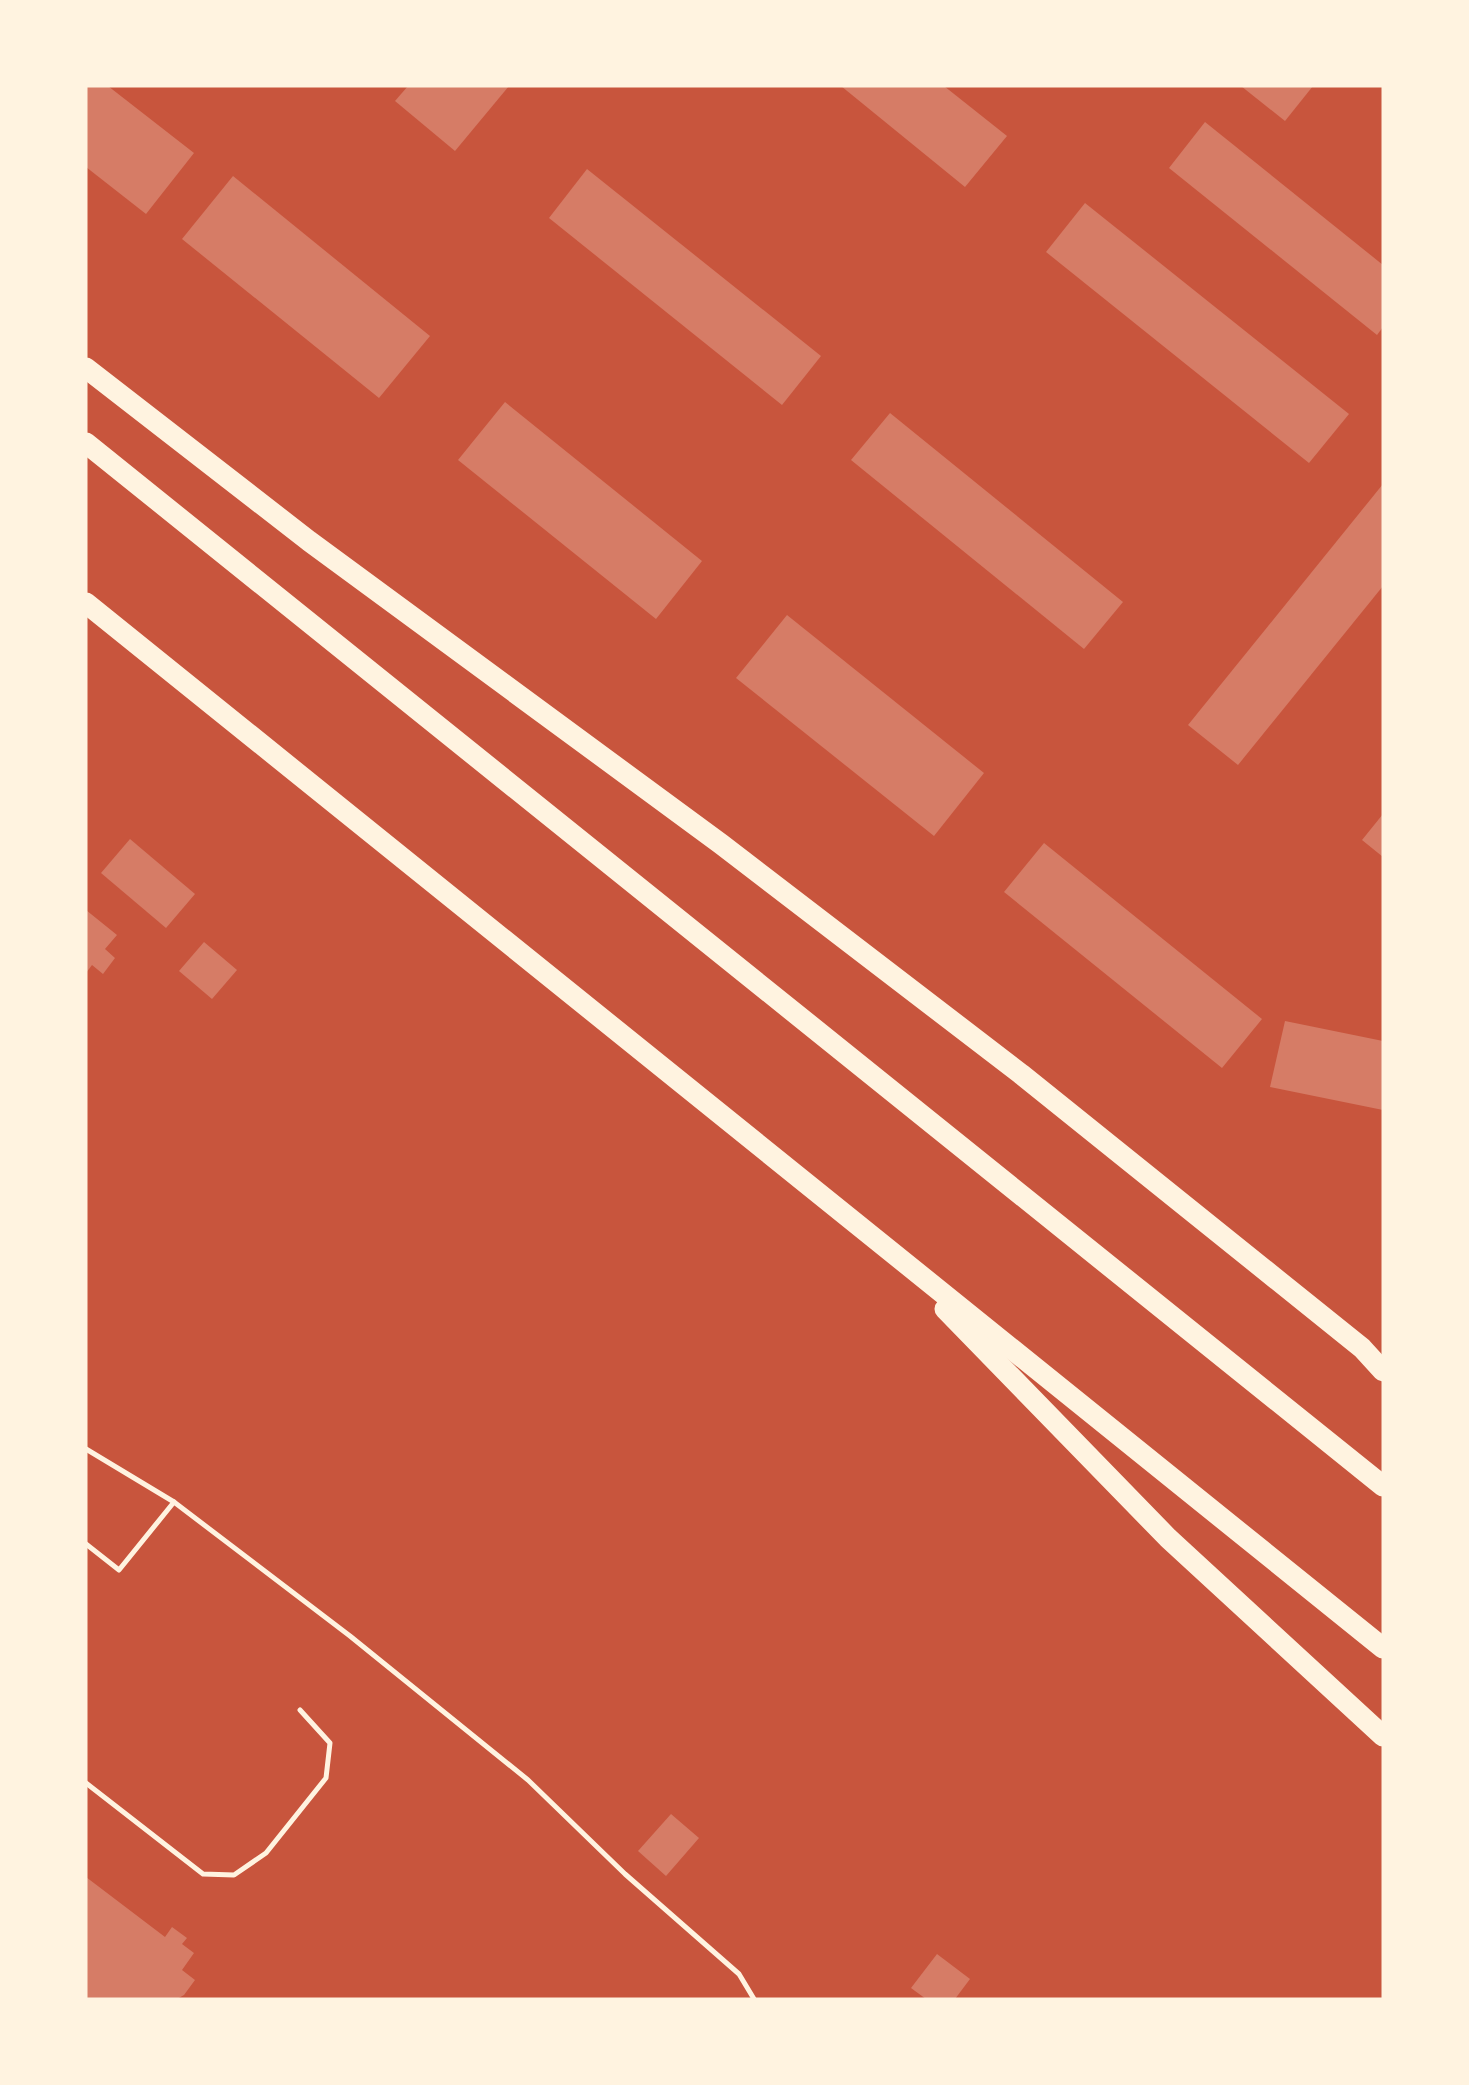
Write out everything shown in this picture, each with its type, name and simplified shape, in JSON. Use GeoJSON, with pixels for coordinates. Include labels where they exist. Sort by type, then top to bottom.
{"type":"FeatureCollection","features":[{"type":"Feature","properties":{"kind":"highway"},"geometry":{"type":"LineString","coordinates":[[86,368],[309,541],[721,844],[988,1048],[1362,1348],[1383,1371]]}},
{"type":"Feature","properties":{"kind":"highway"},"geometry":{"type":"LineString","coordinates":[[86,443],[1383,1486]]}},
{"type":"Feature","properties":{"kind":"highway"},"geometry":{"type":"LineString","coordinates":[[86,603],[1383,1648]]}},
{"type":"Feature","properties":{"kind":"highway"},"geometry":{"type":"LineString","coordinates":[[880,1243],[1168,1538],[1383,1736]]}},
{"type":"Feature","properties":{"kind":"highway"},"geometry":{"type":"LineString","coordinates":[[1362,1348],[1383,1360]]}},
{"type":"Feature","properties":{"kind":"lane"},"geometry":{"type":"LineString","coordinates":[[86,1449],[174,1502],[350,1636],[527,1780],[625,1874],[739,1974],[754,1999]]}},
{"type":"Feature","properties":{"kind":"lane"},"geometry":{"type":"LineString","coordinates":[[86,1544],[119,1570],[174,1502]]}},
{"type":"Feature","properties":{"kind":"lane"},"geometry":{"type":"LineString","coordinates":[[86,1783],[203,1874],[234,1875],[266,1853],[326,1777],[330,1743],[300,1710]]}},
{"type":"Feature","properties":{"kind":"building"},"geometry":{"type":"Polygon","coordinates":[[[86,86],[108,86],[194,153],[146,214],[86,167],[86,86]]]}},
{"type":"Feature","properties":{"kind":"building"},"geometry":{"type":"Polygon","coordinates":[[[408,86],[509,86],[455,151],[395,101],[408,86]]]}},
{"type":"Feature","properties":{"kind":"building"},"geometry":{"type":"Polygon","coordinates":[[[841,86],[944,86],[1007,136],[965,187],[841,86]]]}},
{"type":"Feature","properties":{"kind":"building"},"geometry":{"type":"Polygon","coordinates":[[[1241,86],[1313,86],[1285,121],[1241,86]]]}},
{"type":"Feature","properties":{"kind":"building"},"geometry":{"type":"Polygon","coordinates":[[[1205,122],[1383,265],[1383,327],[1377,335],[1169,168],[1205,122]]]}},
{"type":"Feature","properties":{"kind":"building"},"geometry":{"type":"Polygon","coordinates":[[[587,169],[821,356],[782,405],[549,218],[587,169]]]}},
{"type":"Feature","properties":{"kind":"building"},"geometry":{"type":"Polygon","coordinates":[[[233,176],[430,336],[379,398],[182,239],[233,176]]]}},
{"type":"Feature","properties":{"kind":"building"},"geometry":{"type":"Polygon","coordinates":[[[1085,203],[1349,414],[1309,463],[1046,252],[1085,203]]]}},
{"type":"Feature","properties":{"kind":"building"},"geometry":{"type":"Polygon","coordinates":[[[505,402],[702,561],[656,619],[458,460],[505,402]]]}},
{"type":"Feature","properties":{"kind":"building"},"geometry":{"type":"Polygon","coordinates":[[[890,413],[1123,602],[1084,649],[851,460],[890,413]]]}},
{"type":"Feature","properties":{"kind":"building"},"geometry":{"type":"Polygon","coordinates":[[[1383,484],[1383,586],[1238,765],[1188,725],[1383,484]]]}},
{"type":"Feature","properties":{"kind":"building"},"geometry":{"type":"Polygon","coordinates":[[[787,615],[984,773],[934,836],[736,678],[787,615]]]}},
{"type":"Feature","properties":{"kind":"building"},"geometry":{"type":"Polygon","coordinates":[[[1383,814],[1383,857],[1362,840],[1383,814]]]}},
{"type":"Feature","properties":{"kind":"building"},"geometry":{"type":"Polygon","coordinates":[[[130,839],[195,894],[166,928],[101,873],[130,839]]]}},
{"type":"Feature","properties":{"kind":"building"},"geometry":{"type":"Polygon","coordinates":[[[1044,843],[1262,1019],[1222,1068],[1004,892],[1044,843]]]}},
{"type":"Feature","properties":{"kind":"building"},"geometry":{"type":"Polygon","coordinates":[[[86,910],[117,935],[105,949],[115,958],[103,974],[92,965],[86,973],[86,910]]]}},
{"type":"Feature","properties":{"kind":"building"},"geometry":{"type":"Polygon","coordinates":[[[204,942],[237,970],[212,999],[179,971],[204,942]]]}},
{"type":"Feature","properties":{"kind":"building"},"geometry":{"type":"Polygon","coordinates":[[[1285,1021],[1383,1041],[1383,1110],[1270,1087],[1285,1021]]]}},
{"type":"Feature","properties":{"kind":"building"},"geometry":{"type":"Polygon","coordinates":[[[671,1814],[699,1838],[666,1876],[638,1851],[671,1814]]]}},
{"type":"Feature","properties":{"kind":"building"},"geometry":{"type":"Polygon","coordinates":[[[86,1877],[165,1937],[172,1927],[187,1938],[182,1944],[194,1953],[182,1970],[195,1980],[184,1995],[177,1999],[86,1999],[86,1877]]]}},
{"type":"Feature","properties":{"kind":"building"},"geometry":{"type":"Polygon","coordinates":[[[937,1954],[970,1979],[955,1999],[926,1999],[911,1988],[937,1954]]]}}]}
